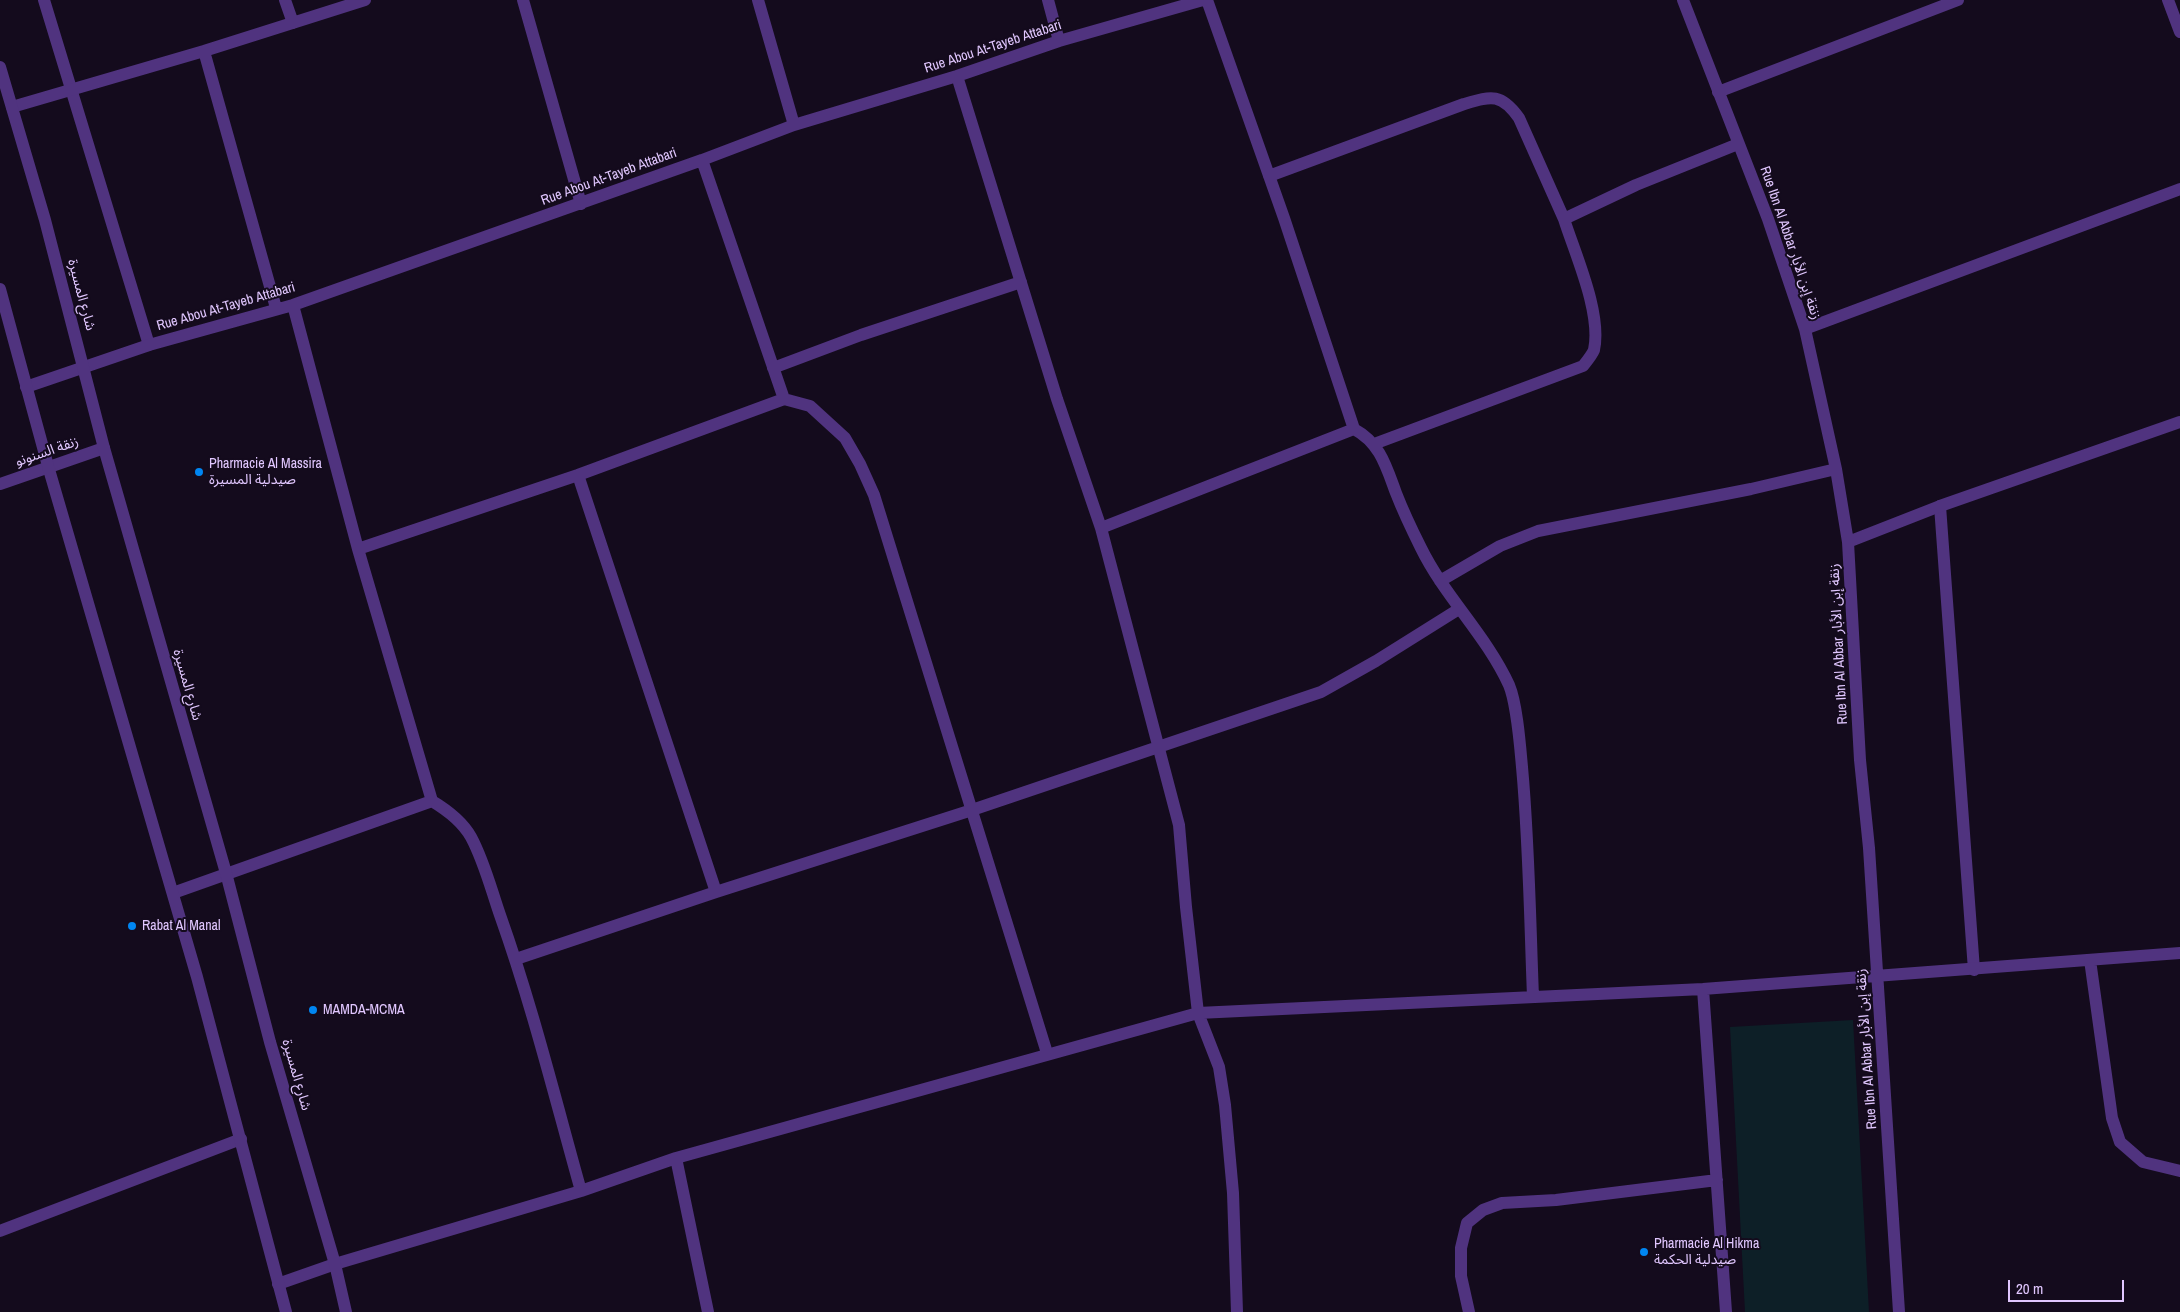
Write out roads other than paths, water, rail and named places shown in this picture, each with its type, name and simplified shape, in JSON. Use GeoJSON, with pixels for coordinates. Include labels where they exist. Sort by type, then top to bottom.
{"type":"FeatureCollection","features":[{"type":"Feature","properties":{"kind":"street"},"geometry":{"type":"LineString","coordinates":[[44,0],[149,345]]}},
{"type":"Feature","properties":{"kind":"street"},"geometry":{"type":"LineString","coordinates":[[286,0],[293,23]]}},
{"type":"Feature","properties":{"kind":"street"},"geometry":{"type":"LineString","coordinates":[[12,107],[204,51],[365,0]]}},
{"type":"Feature","properties":{"kind":"street"},"geometry":{"type":"LineString","coordinates":[[523,0],[581,204]]}},
{"type":"Feature","properties":{"kind":"street"},"geometry":{"type":"LineString","coordinates":[[758,0],[794,125]]}},
{"type":"Feature","properties":{"kind":"street"},"geometry":{"type":"LineString","coordinates":[[1048,0],[1059,41]]}},
{"type":"Feature","properties":{"kind":"street","name":"Rue Abou At-Tayeb Attabari"},"geometry":{"type":"LineString","coordinates":[[26,387],[149,345],[293,304],[581,204],[794,125],[957,76],[1059,41],[1203,0]]}},
{"type":"Feature","properties":{"kind":"street"},"geometry":{"type":"LineString","coordinates":[[1207,0],[1269,176],[1354,429],[1374,444],[1386,462],[1396,493],[1421,549],[1440,581],[1486,643],[1510,687],[1519,734],[1527,818],[1533,997]]}},
{"type":"Feature","properties":{"kind":"street","name":"Rue Ibn Al Abbar زنقة إبن الأبار"},"geometry":{"type":"LineString","coordinates":[[1683,0],[1768,219],[1805,330],[1836,469],[1848,542],[1858,732],[1869,848],[1900,1312]]}},
{"type":"Feature","properties":{"kind":"street"},"geometry":{"type":"LineString","coordinates":[[1718,92],[1958,0]]}},
{"type":"Feature","properties":{"kind":"street"},"geometry":{"type":"LineString","coordinates":[[2168,0],[2180,32]]}},
{"type":"Feature","properties":{"kind":"street"},"geometry":{"type":"LineString","coordinates":[[204,51],[276,308]]}},
{"type":"Feature","properties":{"kind":"street","name":"شارع المسيرة"},"geometry":{"type":"LineString","coordinates":[[0,67],[45,220],[104,448],[226,873],[270,1042],[335,1264],[346,1312]]}},
{"type":"Feature","properties":{"kind":"street"},"geometry":{"type":"LineString","coordinates":[[957,76],[1057,399],[1100,528],[1160,745],[1179,825],[1198,1013],[1219,1066],[1225,1105],[1233,1193],[1238,1312]]}},
{"type":"Feature","properties":{"kind":"street"},"geometry":{"type":"LineString","coordinates":[[1269,176],[1464,104],[1482,99],[1498,98],[1508,104],[1519,118],[1564,218],[1589,296],[1596,329],[1594,352],[1583,366],[1374,444]]}},
{"type":"Feature","properties":{"kind":"street"},"geometry":{"type":"LineString","coordinates":[[1564,218],[1636,185],[1738,144]]}},
{"type":"Feature","properties":{"kind":"street"},"geometry":{"type":"LineString","coordinates":[[702,160],[784,399]]}},
{"type":"Feature","properties":{"kind":"street"},"geometry":{"type":"LineString","coordinates":[[1805,330],[2180,189]]}},
{"type":"Feature","properties":{"kind":"street"},"geometry":{"type":"LineString","coordinates":[[773,368],[861,335],[1021,282]]}},
{"type":"Feature","properties":{"kind":"street"},"geometry":{"type":"LineString","coordinates":[[0,289],[48,466],[173,893],[286,1312]]}},
{"type":"Feature","properties":{"kind":"street"},"geometry":{"type":"LineString","coordinates":[[293,304],[358,549],[432,801],[449,811],[471,836],[516,960],[581,1191]]}},
{"type":"Feature","properties":{"kind":"street"},"geometry":{"type":"LineString","coordinates":[[358,549],[578,475],[784,399],[810,406],[845,438],[860,464],[874,495],[1047,1053]]}},
{"type":"Feature","properties":{"kind":"street"},"geometry":{"type":"LineString","coordinates":[[1848,542],[1940,506],[2180,422]]}},
{"type":"Feature","properties":{"kind":"street"},"geometry":{"type":"LineString","coordinates":[[1100,528],[1354,429]]}},
{"type":"Feature","properties":{"kind":"street","name":"زنقة السنونو"},"geometry":{"type":"LineString","coordinates":[[0,484],[104,448]]}},
{"type":"Feature","properties":{"kind":"street"},"geometry":{"type":"LineString","coordinates":[[1440,581],[1500,546],[1538,531],[1751,489],[1836,469]]}},
{"type":"Feature","properties":{"kind":"street"},"geometry":{"type":"LineString","coordinates":[[578,475],[716,892]]}},
{"type":"Feature","properties":{"kind":"street"},"geometry":{"type":"LineString","coordinates":[[1940,506],[1974,970]]}},
{"type":"Feature","properties":{"kind":"street"},"geometry":{"type":"LineString","coordinates":[[516,960],[716,892],[972,810],[1321,692],[1376,661],[1459,608]]}},
{"type":"Feature","properties":{"kind":"street"},"geometry":{"type":"LineString","coordinates":[[173,893],[432,801]]}},
{"type":"Feature","properties":{"kind":"street"},"geometry":{"type":"LineString","coordinates":[[278,1284],[335,1264],[581,1191],[676,1158],[1047,1053],[1198,1013],[1703,989],[2180,953]]}},
{"type":"Feature","properties":{"kind":"street"},"geometry":{"type":"LineString","coordinates":[[2090,960],[2112,1118],[2120,1142],[2142,1162],[2165,1169],[2180,1171]]}},
{"type":"Feature","properties":{"kind":"street"},"geometry":{"type":"LineString","coordinates":[[1703,989],[1726,1312]]}},
{"type":"Feature","properties":{"kind":"street"},"geometry":{"type":"LineString","coordinates":[[0,1231],[240,1139]]}},
{"type":"Feature","properties":{"kind":"street"},"geometry":{"type":"LineString","coordinates":[[676,1158],[708,1312]]}},
{"type":"Feature","properties":{"kind":"street"},"geometry":{"type":"LineString","coordinates":[[1469,1312],[1461,1276],[1461,1248],[1467,1223],[1483,1210],[1502,1203],[1556,1200],[1717,1180]]}},
{"type":"Feature","properties":{"kind":"place","name":"Pharmacie Al Massira صيدلية المسيرة"},"geometry":{"type":"Point","coordinates":[199,472]}},
{"type":"Feature","properties":{"kind":"place","name":"Rabat Al Manal"},"geometry":{"type":"Point","coordinates":[132,926]}},
{"type":"Feature","properties":{"kind":"place","name":"MAMDA-MCMA"},"geometry":{"type":"Point","coordinates":[313,1010]}},
{"type":"Feature","properties":{"kind":"place","name":"Pharmacie Al Hikma صيدلية الحكمة"},"geometry":{"type":"Point","coordinates":[1644,1252]}}]}
